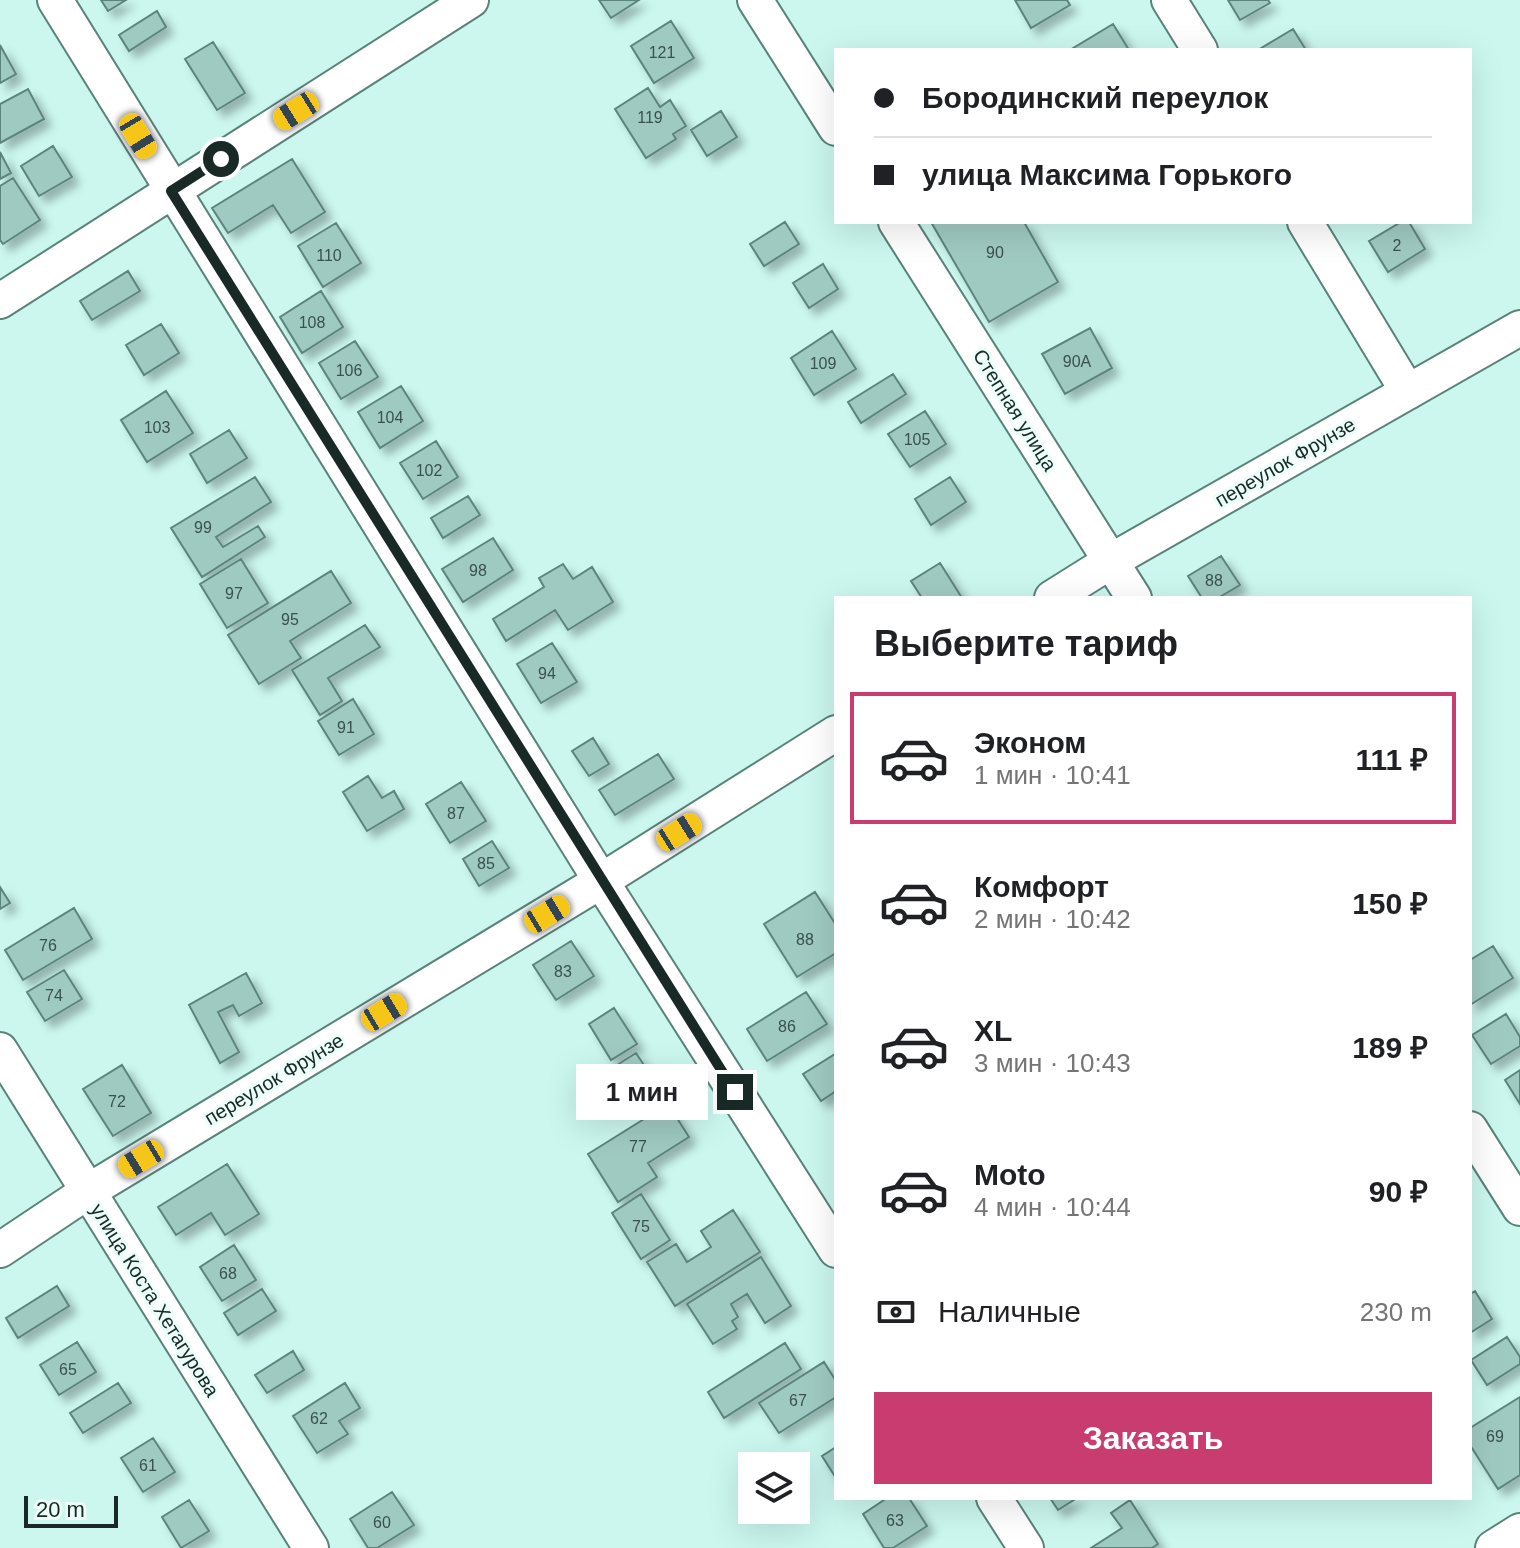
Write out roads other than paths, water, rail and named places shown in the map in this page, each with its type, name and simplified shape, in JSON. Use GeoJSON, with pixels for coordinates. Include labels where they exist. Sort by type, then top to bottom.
{"type":"FeatureCollection","features":[{"type":"Feature","properties":{"kind":"street"},"geometry":{"type":"LineString","coordinates":[[55,0],[601,881],[834,1247]]}},
{"type":"Feature","properties":{"kind":"street"},"geometry":{"type":"LineString","coordinates":[[0,301],[471,0]]}},
{"type":"Feature","properties":{"kind":"street"},"geometry":{"type":"LineString","coordinates":[[755,0],[834,125]]}},
{"type":"Feature","properties":{"kind":"street"},"geometry":{"type":"LineString","coordinates":[[1169,0],[1199,48]]}},
{"type":"Feature","properties":{"kind":"street","name":"Степная улица"},"geometry":{"type":"LineString","coordinates":[[897,224],[1133,596]]}},
{"type":"Feature","properties":{"kind":"street"},"geometry":{"type":"LineString","coordinates":[[1306,224],[1408,392]]}},
{"type":"Feature","properties":{"kind":"street","name":"переулок Фрунзе"},"geometry":{"type":"LineString","coordinates":[[1055,596],[1111,561],[1520,328]]}},
{"type":"Feature","properties":{"kind":"street","name":"переулок Фрунзе"},"geometry":{"type":"LineString","coordinates":[[0,1250],[87,1192],[601,881],[834,734]]}},
{"type":"Feature","properties":{"kind":"street","name":"улица Коста Хетагурова"},"geometry":{"type":"LineString","coordinates":[[0,1050],[311,1548]]}},
{"type":"Feature","properties":{"kind":"street"},"geometry":{"type":"LineString","coordinates":[[1472,1132],[1520,1208]]}},
{"type":"Feature","properties":{"kind":"street"},"geometry":{"type":"LineString","coordinates":[[995,1500],[1026,1548]]}},
{"type":"Feature","properties":{"kind":"street"},"geometry":{"type":"LineString","coordinates":[[1493,1548],[1520,1531]]}}]}
